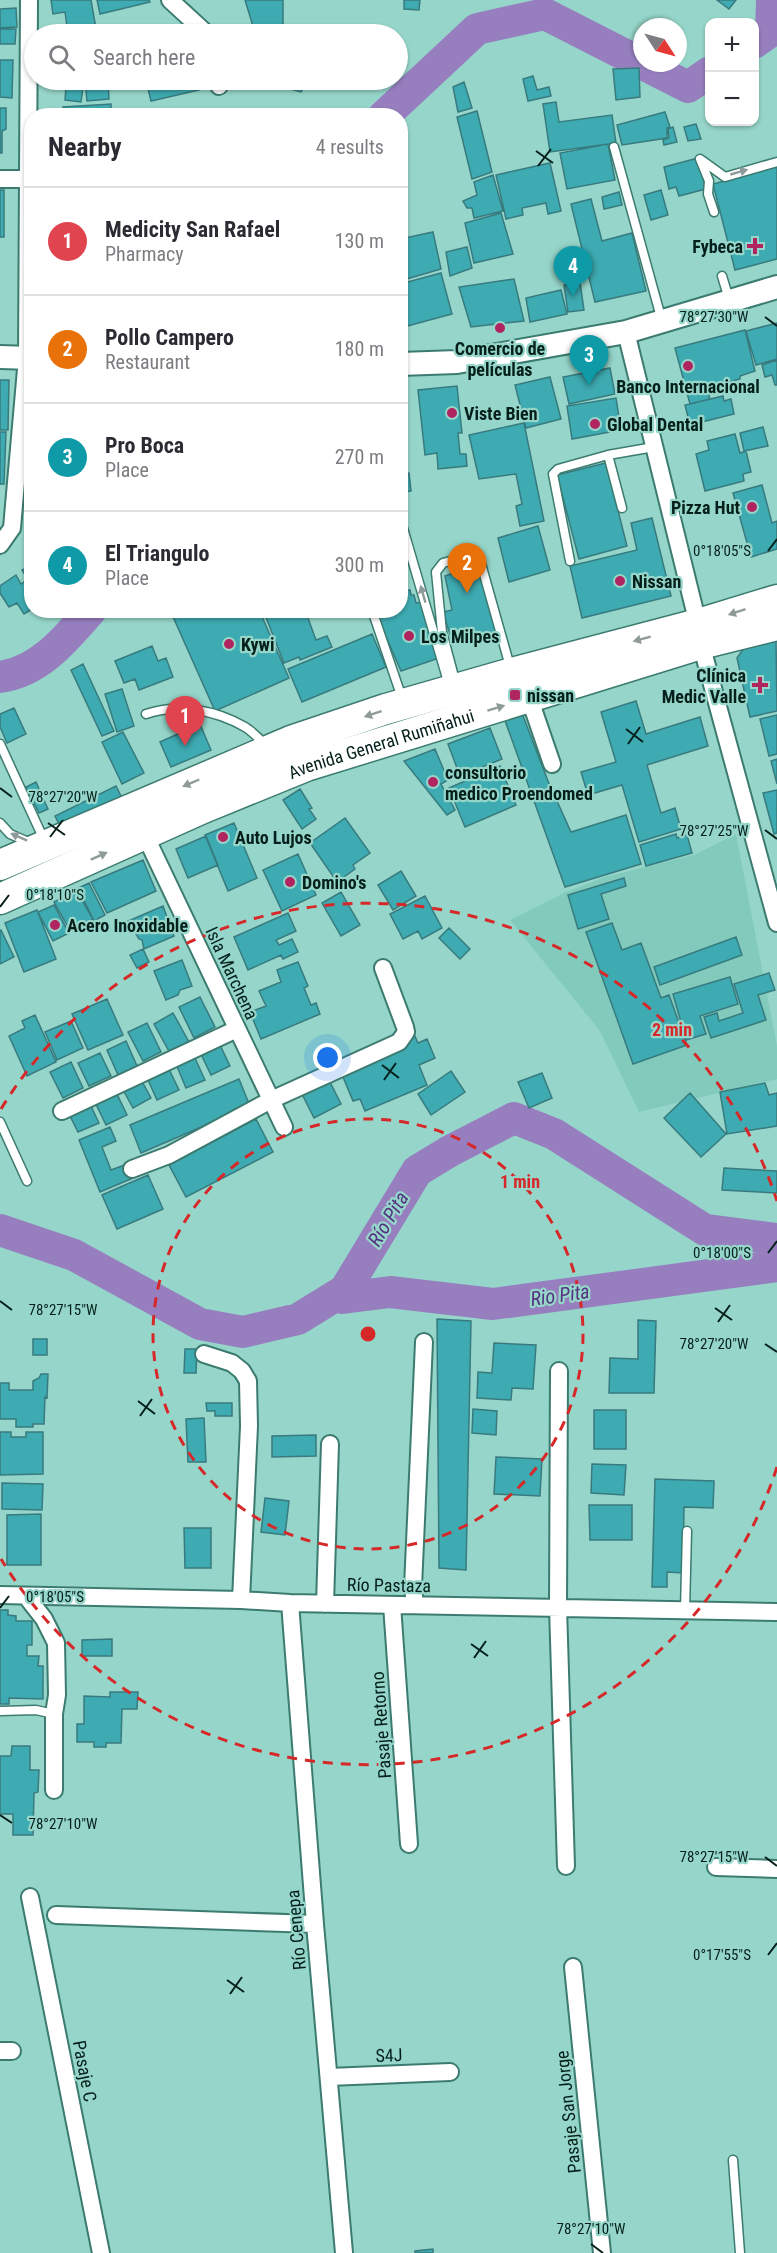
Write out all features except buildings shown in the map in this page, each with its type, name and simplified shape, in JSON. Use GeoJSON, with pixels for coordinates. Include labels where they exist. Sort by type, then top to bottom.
{"type":"FeatureCollection","features":[{"type":"Feature","properties":{"kind":"highway","name":"Avenida General Rumiñahui"},"geometry":{"type":"LineString","coordinates":[[0,899],[202,808],[306,766],[529,697],[699,634],[777,600]]}},
{"type":"Feature","properties":{"kind":"highway","name":"Avenida General Rumiñahui"},"geometry":{"type":"LineString","coordinates":[[0,866],[291,741],[405,705],[512,673],[699,634],[777,625]]}},
{"type":"Feature","properties":{"kind":"main road"},"geometry":{"type":"LineString","coordinates":[[408,364],[458,362],[626,332],[777,287]]}},
{"type":"Feature","properties":{"kind":"main road"},"geometry":{"type":"LineString","coordinates":[[0,357],[24,358]]}},
{"type":"Feature","properties":{"kind":"street"},"geometry":{"type":"LineString","coordinates":[[29,0],[29,24]]}},
{"type":"Feature","properties":{"kind":"street"},"geometry":{"type":"LineString","coordinates":[[170,0],[196,24]]}},
{"type":"Feature","properties":{"kind":"street"},"geometry":{"type":"LineString","coordinates":[[28,90],[28,108]]}},
{"type":"Feature","properties":{"kind":"street"},"geometry":{"type":"LineString","coordinates":[[0,179],[24,178]]}},
{"type":"Feature","properties":{"kind":"street"},"geometry":{"type":"LineString","coordinates":[[626,332],[699,634],[777,923]]}},
{"type":"Feature","properties":{"kind":"street"},"geometry":{"type":"LineString","coordinates":[[0,545],[12,528],[24,408]]}},
{"type":"Feature","properties":{"kind":"street"},"geometry":{"type":"LineString","coordinates":[[529,697],[552,764]]}},
{"type":"Feature","properties":{"kind":"street","name":"Isla Marchena"},"geometry":{"type":"LineString","coordinates":[[145,835],[284,1128]]}},
{"type":"Feature","properties":{"kind":"street"},"geometry":{"type":"LineString","coordinates":[[132,1169],[169,1155],[271,1100],[402,1039],[406,1032],[405,1027],[383,968]]}},
{"type":"Feature","properties":{"kind":"street"},"geometry":{"type":"LineString","coordinates":[[62,1111],[237,1029]]}},
{"type":"Feature","properties":{"kind":"street"},"geometry":{"type":"LineString","coordinates":[[415,1605],[413,1587],[424,1342]]}},
{"type":"Feature","properties":{"kind":"street"},"geometry":{"type":"LineString","coordinates":[[204,1354],[232,1363],[242,1371],[248,1381],[249,1426],[241,1600]]}},
{"type":"Feature","properties":{"kind":"street"},"geometry":{"type":"LineString","coordinates":[[559,1371],[558,1607],[566,1866]]}},
{"type":"Feature","properties":{"kind":"street"},"geometry":{"type":"LineString","coordinates":[[325,1604],[330,1444]]}},
{"type":"Feature","properties":{"kind":"street","name":"Río Pastaza"},"geometry":{"type":"LineString","coordinates":[[0,1595],[325,1604],[777,1612]]}},
{"type":"Feature","properties":{"kind":"street"},"geometry":{"type":"LineString","coordinates":[[26,1596],[44,1620],[56,1643],[54,1790]]}},
{"type":"Feature","properties":{"kind":"street","name":"Río Cenepa"},"geometry":{"type":"LineString","coordinates":[[290,1603],[344,2253]]}},
{"type":"Feature","properties":{"kind":"street","name":"Pasaje Retorno"},"geometry":{"type":"LineString","coordinates":[[392,1605],[409,1844]]}},
{"type":"Feature","properties":{"kind":"street"},"geometry":{"type":"LineString","coordinates":[[716,1867],[777,1869]]}},
{"type":"Feature","properties":{"kind":"street","name":"Pasaje C"},"geometry":{"type":"LineString","coordinates":[[30,1897],[101,2253]]}},
{"type":"Feature","properties":{"kind":"street"},"geometry":{"type":"LineString","coordinates":[[56,1915],[290,1925],[315,1924]]}},
{"type":"Feature","properties":{"kind":"street","name":"Pasaje San Jorge"},"geometry":{"type":"LineString","coordinates":[[573,1967],[602,2253]]}},
{"type":"Feature","properties":{"kind":"street","name":"S4J"},"geometry":{"type":"LineString","coordinates":[[329,2077],[450,2072]]}},
{"type":"Feature","properties":{"kind":"lane"},"geometry":{"type":"LineString","coordinates":[[614,147],[662,321]]}},
{"type":"Feature","properties":{"kind":"lane"},"geometry":{"type":"LineString","coordinates":[[714,212],[708,194],[709,181],[700,159],[725,177],[777,162]]}},
{"type":"Feature","properties":{"kind":"lane"},"geometry":{"type":"LineString","coordinates":[[722,276],[730,302]]}},
{"type":"Feature","properties":{"kind":"lane"},"geometry":{"type":"LineString","coordinates":[[570,561],[553,474],[558,469],[608,455],[654,447]]}},
{"type":"Feature","properties":{"kind":"lane"},"geometry":{"type":"LineString","coordinates":[[608,455],[622,508]]}},
{"type":"Feature","properties":{"kind":"lane"},"geometry":{"type":"LineString","coordinates":[[408,546],[445,673],[454,690]]}},
{"type":"Feature","properties":{"kind":"lane"},"geometry":{"type":"LineString","coordinates":[[454,690],[439,611],[436,572],[443,563],[472,555],[480,560],[512,673]]}},
{"type":"Feature","properties":{"kind":"lane"},"geometry":{"type":"LineString","coordinates":[[375,618],[405,705]]}},
{"type":"Feature","properties":{"kind":"lane"},"geometry":{"type":"LineString","coordinates":[[146,714],[173,708],[212,714],[246,727],[271,749]]}},
{"type":"Feature","properties":{"kind":"lane"},"geometry":{"type":"LineString","coordinates":[[0,744],[44,846]]}},
{"type":"Feature","properties":{"kind":"lane"},"geometry":{"type":"LineString","coordinates":[[0,823],[10,834],[44,846]]}},
{"type":"Feature","properties":{"kind":"lane"},"geometry":{"type":"LineString","coordinates":[[0,1122],[27,1181]]}},
{"type":"Feature","properties":{"kind":"lane"},"geometry":{"type":"LineString","coordinates":[[685,1610],[687,1531]]}},
{"type":"Feature","properties":{"kind":"lane"},"geometry":{"type":"LineString","coordinates":[[0,1711],[36,1710],[54,1714]]}},
{"type":"Feature","properties":{"kind":"lane"},"geometry":{"type":"LineString","coordinates":[[733,2160],[740,2253]]}},
{"type":"Feature","properties":{"kind":"shaded area"},"geometry":{"type":"Polygon","coordinates":[[[736,834],[777,1046],[777,1079],[639,1112],[600,1031],[510,920],[566,892],[605,877],[694,855],[736,834]]]}},
{"type":"Feature","properties":{"kind":"waterway"},"geometry":{"type":"LineString","coordinates":[[759,39],[771,31],[772,0]]}},
{"type":"Feature","properties":{"kind":"waterway"},"geometry":{"type":"LineString","coordinates":[[393,108],[477,29],[545,14],[688,87],[705,75]]}},
{"type":"Feature","properties":{"kind":"waterway"},"geometry":{"type":"LineString","coordinates":[[0,677],[14,674],[39,661],[62,643],[84,618]]}},
{"type":"Feature","properties":{"kind":"waterway","name":"Río Pita"},"geometry":{"type":"LineString","coordinates":[[0,1230],[74,1255],[200,1324],[243,1332],[298,1319],[345,1290],[417,1171],[514,1118],[554,1134],[705,1230],[777,1239]]}},
{"type":"Feature","properties":{"kind":"waterway","name":"Rio Pita"},"geometry":{"type":"LineString","coordinates":[[343,1298],[390,1292],[493,1304],[777,1266]]}},
{"type":"Feature","properties":{"kind":"place","name":"Fybeca"},"geometry":{"type":"Point","coordinates":[755,246]}},
{"type":"Feature","properties":{"kind":"place","name":"El Triangulo"},"geometry":{"type":"Point","coordinates":[573,296]}},
{"type":"Feature","properties":{"kind":"place","name":"Comercio de películas"},"geometry":{"type":"Point","coordinates":[500,328]}},
{"type":"Feature","properties":{"kind":"place","name":"Banco Internacional"},"geometry":{"type":"Point","coordinates":[688,366]}},
{"type":"Feature","properties":{"kind":"place","name":"Pro Boca"},"geometry":{"type":"Point","coordinates":[589,385]}},
{"type":"Feature","properties":{"kind":"place","name":"Viste Bien"},"geometry":{"type":"Point","coordinates":[452,413]}},
{"type":"Feature","properties":{"kind":"place","name":"Global Dental"},"geometry":{"type":"Point","coordinates":[595,424]}},
{"type":"Feature","properties":{"kind":"place","name":"Pizza Hut"},"geometry":{"type":"Point","coordinates":[752,507]}},
{"type":"Feature","properties":{"kind":"place","name":"Nissan"},"geometry":{"type":"Point","coordinates":[620,581]}},
{"type":"Feature","properties":{"kind":"place","name":"Pollo Campero"},"geometry":{"type":"Point","coordinates":[467,593]}},
{"type":"Feature","properties":{"kind":"place","name":"Los Milpes"},"geometry":{"type":"Point","coordinates":[409,636]}},
{"type":"Feature","properties":{"kind":"place","name":"Kywi"},"geometry":{"type":"Point","coordinates":[229,644]}},
{"type":"Feature","properties":{"kind":"place","name":"Clínica Medic Valle"},"geometry":{"type":"Point","coordinates":[760,685]}},
{"type":"Feature","properties":{"kind":"place","name":"nissan"},"geometry":{"type":"Point","coordinates":[515,695]}},
{"type":"Feature","properties":{"kind":"place","name":"Medicity San Rafael"},"geometry":{"type":"Point","coordinates":[185,746]}},
{"type":"Feature","properties":{"kind":"place","name":"consultorio medico Proendomed"},"geometry":{"type":"Point","coordinates":[433,782]}},
{"type":"Feature","properties":{"kind":"place","name":"Auto Lujos"},"geometry":{"type":"Point","coordinates":[223,837]}},
{"type":"Feature","properties":{"kind":"place","name":"Domino's"},"geometry":{"type":"Point","coordinates":[290,882]}},
{"type":"Feature","properties":{"kind":"place","name":"Acero Inoxidable"},"geometry":{"type":"Point","coordinates":[55,925]}}]}
